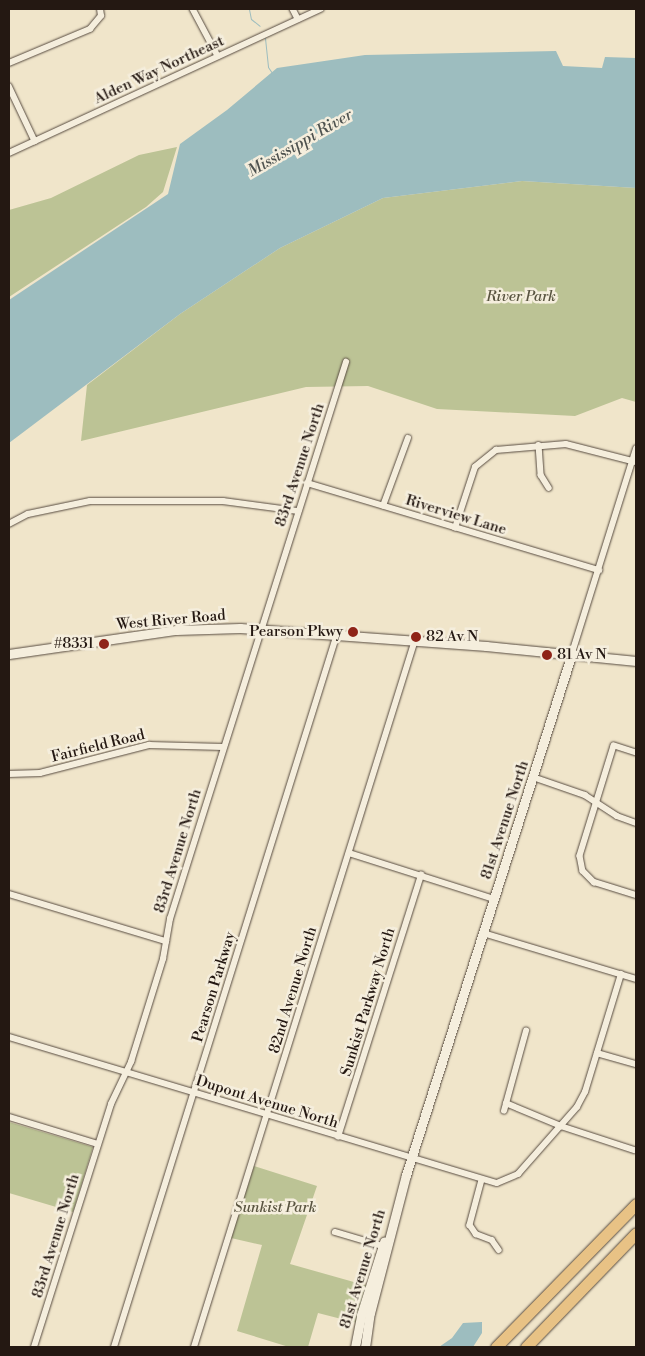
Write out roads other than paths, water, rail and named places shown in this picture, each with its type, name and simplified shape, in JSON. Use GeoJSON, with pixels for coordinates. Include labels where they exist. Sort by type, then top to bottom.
{"type":"FeatureCollection","features":[{"type":"Feature","properties":{"kind":"highway"},"geometry":{"type":"LineString","coordinates":[[496,1347],[636,1204]]}},
{"type":"Feature","properties":{"kind":"highway"},"geometry":{"type":"LineString","coordinates":[[526,1347],[636,1233]]}},
{"type":"Feature","properties":{"kind":"street"},"geometry":{"type":"LineString","coordinates":[[9,63],[90,28],[101,16],[100,9]]}},
{"type":"Feature","properties":{"kind":"street"},"geometry":{"type":"LineString","coordinates":[[193,9],[218,56]]}},
{"type":"Feature","properties":{"kind":"street"},"geometry":{"type":"LineString","coordinates":[[293,9],[298,19]]}},
{"type":"Feature","properties":{"kind":"street","name":"Alden Way Northeast"},"geometry":{"type":"LineString","coordinates":[[9,153],[320,9]]}},
{"type":"Feature","properties":{"kind":"street"},"geometry":{"type":"LineString","coordinates":[[9,86],[35,141]]}},
{"type":"Feature","properties":{"kind":"street","name":"83rd Avenue North"},"geometry":{"type":"LineString","coordinates":[[34,1347],[98,1144],[126,1072],[166,941],[170,919],[223,747],[346,362]]}},
{"type":"Feature","properties":{"kind":"street"},"geometry":{"type":"LineString","coordinates":[[383,506],[408,438]]}},
{"type":"Feature","properties":{"kind":"street"},"geometry":{"type":"LineString","coordinates":[[539,445],[541,475],[549,488]]}},
{"type":"Feature","properties":{"kind":"street"},"geometry":{"type":"LineString","coordinates":[[455,528],[471,475],[484,452],[539,445],[576,446],[634,462]]}},
{"type":"Feature","properties":{"kind":"street","name":"81st Avenue North"},"geometry":{"type":"LineString","coordinates":[[355,1347],[361,1315],[385,1247],[411,1158],[634,462],[636,449]]}},
{"type":"Feature","properties":{"kind":"street","name":"Riverview Lane"},"geometry":{"type":"LineString","coordinates":[[307,483],[599,570]]}},
{"type":"Feature","properties":{"kind":"street"},"geometry":{"type":"LineString","coordinates":[[9,524],[28,514],[90,501],[223,501],[298,511]]}},
{"type":"Feature","properties":{"kind":"street","name":"West River Road"},"geometry":{"type":"LineString","coordinates":[[9,654],[176,630],[261,629],[572,653],[636,661]]}},
{"type":"Feature","properties":{"kind":"street","name":"Pearson Parkway"},"geometry":{"type":"LineString","coordinates":[[114,1347],[337,634]]}},
{"type":"Feature","properties":{"kind":"street","name":"82nd Avenue North"},"geometry":{"type":"LineString","coordinates":[[194,1347],[415,640]]}},
{"type":"Feature","properties":{"kind":"street","name":"Fairfield Road"},"geometry":{"type":"LineString","coordinates":[[9,774],[40,773],[149,745],[223,747]]}},
{"type":"Feature","properties":{"kind":"street"},"geometry":{"type":"LineString","coordinates":[[636,753],[614,746],[580,856],[583,871],[594,882],[636,895]]}},
{"type":"Feature","properties":{"kind":"street"},"geometry":{"type":"LineString","coordinates":[[533,777],[580,793],[617,816],[636,823]]}},
{"type":"Feature","properties":{"kind":"street"},"geometry":{"type":"LineString","coordinates":[[349,853],[494,899]]}},
{"type":"Feature","properties":{"kind":"street","name":"Sunkist Parkway North"},"geometry":{"type":"LineString","coordinates":[[338,1137],[421,875]]}},
{"type":"Feature","properties":{"kind":"street"},"geometry":{"type":"LineString","coordinates":[[9,894],[166,941]]}},
{"type":"Feature","properties":{"kind":"street"},"geometry":{"type":"LineString","coordinates":[[483,933],[636,979]]}},
{"type":"Feature","properties":{"kind":"street"},"geometry":{"type":"LineString","coordinates":[[561,1126],[581,1100],[621,974]]}},
{"type":"Feature","properties":{"kind":"street"},"geometry":{"type":"LineString","coordinates":[[504,1111],[526,1031]]}},
{"type":"Feature","properties":{"kind":"street","name":"Dupont Avenue North"},"geometry":{"type":"LineString","coordinates":[[9,1037],[482,1180],[504,1182],[518,1174],[561,1126]]}},
{"type":"Feature","properties":{"kind":"street"},"geometry":{"type":"LineString","coordinates":[[597,1052],[636,1064]]}},
{"type":"Feature","properties":{"kind":"street"},"geometry":{"type":"LineString","coordinates":[[506,1103],[561,1126],[634,1150]]}},
{"type":"Feature","properties":{"kind":"street"},"geometry":{"type":"LineString","coordinates":[[9,1117],[98,1144]]}},
{"type":"Feature","properties":{"kind":"street"},"geometry":{"type":"LineString","coordinates":[[482,1180],[470,1225],[476,1234],[492,1240],[499,1250]]}},
{"type":"Feature","properties":{"kind":"street"},"geometry":{"type":"LineString","coordinates":[[335,1232],[385,1247]]}},
{"type":"Feature","properties":{"kind":"street","name":"81st Avenue North"},"geometry":{"type":"LineString","coordinates":[[365,1347],[370,1313],[385,1247]]}},
{"type":"Feature","properties":{"kind":"water","name":"Mississippi River"},"geometry":{"type":"Polygon","coordinates":[[[556,51],[563,66],[602,68],[605,57],[636,58],[636,188],[522,181],[383,198],[280,248],[180,314],[9,443],[9,300],[168,194],[180,144],[227,110],[277,68],[365,55],[556,51]]]}},
{"type":"Feature","properties":{"kind":"water"},"geometry":{"type":"Polygon","coordinates":[[[482,1322],[482,1333],[473,1347],[439,1347],[452,1338],[463,1323],[482,1322]]]}},
{"type":"Feature","properties":{"kind":"waterway"},"geometry":{"type":"LineString","coordinates":[[249,9],[251,19],[260,26]]}},
{"type":"Feature","properties":{"kind":"waterway"},"geometry":{"type":"LineString","coordinates":[[265,38],[268,67],[272,73]]}},
{"type":"Feature","properties":{"kind":"place","name":"Pearson Pkwy"},"geometry":{"type":"Point","coordinates":[353,632]}},
{"type":"Feature","properties":{"kind":"place","name":"82 Av N"},"geometry":{"type":"Point","coordinates":[416,637]}},
{"type":"Feature","properties":{"kind":"place","name":"#8331"},"geometry":{"type":"Point","coordinates":[104,644]}},
{"type":"Feature","properties":{"kind":"place","name":"81 Av N"},"geometry":{"type":"Point","coordinates":[547,655]}},
{"type":"Feature","properties":{"kind":"park label","name":"River Park"},"geometry":{"type":"Point","coordinates":[521,297]}},
{"type":"Feature","properties":{"kind":"park label","name":"Sunkist Park"},"geometry":{"type":"Point","coordinates":[275,1208]}}]}
